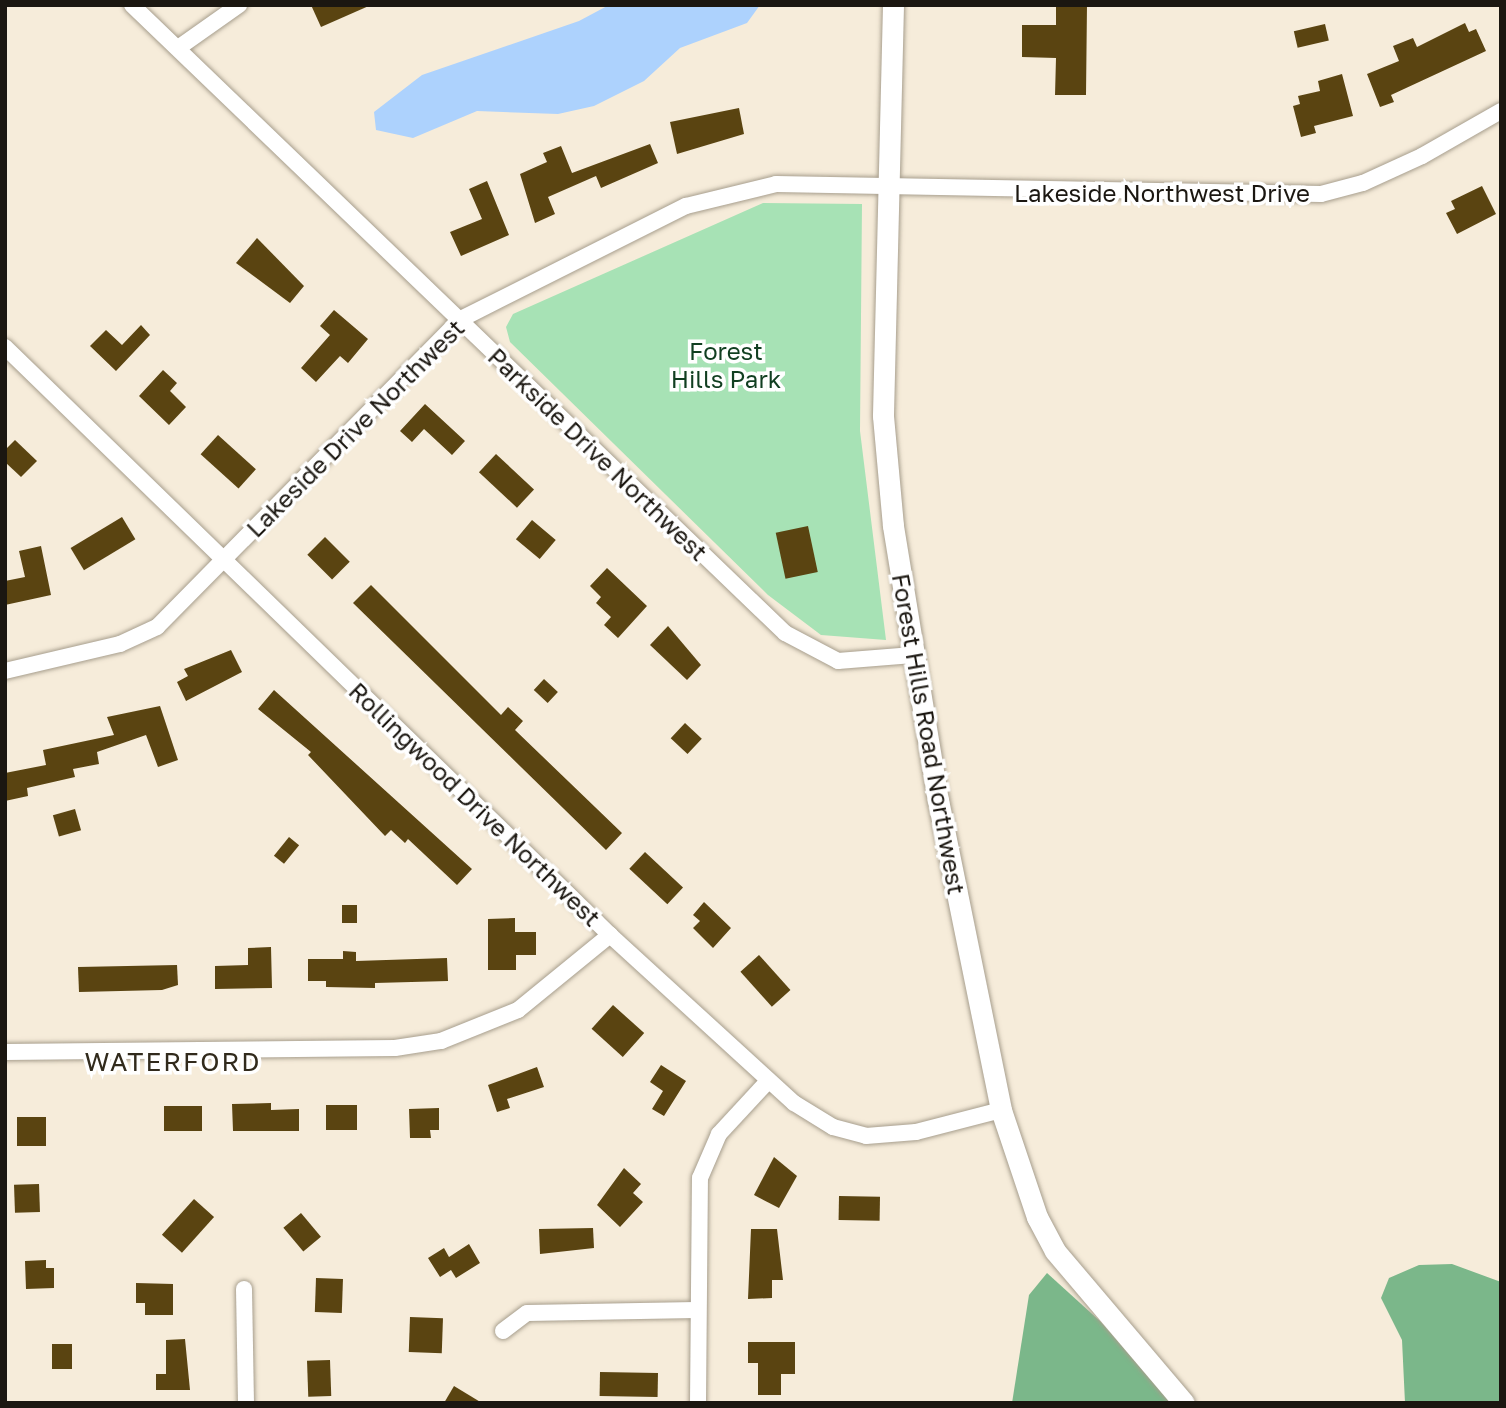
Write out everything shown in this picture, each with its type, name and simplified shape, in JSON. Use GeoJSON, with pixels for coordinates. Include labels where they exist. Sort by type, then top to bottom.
{"type":"FeatureCollection","features":[{"type":"Feature","properties":{"kind":"main road","name":"Forest Hills Road Northwest"},"geometry":{"type":"LineString","coordinates":[[893,5],[883,416],[913,656],[1001,1110],[1037,1217],[1062,1262],[1184,1403]]}},
{"type":"Feature","properties":{"kind":"street","name":"Parkside Drive Northwest"},"geometry":{"type":"LineString","coordinates":[[132,5],[796,642],[850,662],[913,656]]}},
{"type":"Feature","properties":{"kind":"street"},"geometry":{"type":"LineString","coordinates":[[178,48],[239,5]]}},
{"type":"Feature","properties":{"kind":"street","name":"Lakeside Northwest Drive"},"geometry":{"type":"LineString","coordinates":[[887,189],[1321,194],[1363,183],[1422,156],[1501,111]]}},
{"type":"Feature","properties":{"kind":"street","name":"Lakeside Drive Northwest"},"geometry":{"type":"LineString","coordinates":[[5,671],[141,637],[196,592],[222,560],[461,318],[644,225],[715,196],[776,184],[887,189]]}},
{"type":"Feature","properties":{"kind":"street","name":"Rollingwood Drive Northwest"},"geometry":{"type":"LineString","coordinates":[[5,347],[610,935],[768,1082],[833,1127],[866,1136],[916,1132],[1001,1110]]}},
{"type":"Feature","properties":{"kind":"street"},"geometry":{"type":"LineString","coordinates":[[5,1052],[395,1048],[441,1041],[518,1010],[610,935]]}},
{"type":"Feature","properties":{"kind":"street"},"geometry":{"type":"LineString","coordinates":[[698,1403],[696,1310],[703,1168],[719,1134],[768,1082]]}},
{"type":"Feature","properties":{"kind":"street"},"geometry":{"type":"LineString","coordinates":[[244,1289],[246,1403]]}},
{"type":"Feature","properties":{"kind":"street"},"geometry":{"type":"LineString","coordinates":[[503,1331],[527,1313],[696,1310]]}},
{"type":"Feature","properties":{"kind":"green space","name":"Forest Hills Park"},"geometry":{"type":"Polygon","coordinates":[[[763,203],[862,204],[860,431],[886,640],[821,635],[768,595],[510,342],[506,327],[513,314],[763,203]]]}},
{"type":"Feature","properties":{"kind":"green space"},"geometry":{"type":"Polygon","coordinates":[[[1452,1264],[1501,1282],[1501,1403],[1405,1403],[1402,1340],[1381,1298],[1389,1278],[1419,1265],[1452,1264]]]}},
{"type":"Feature","properties":{"kind":"green space"},"geometry":{"type":"Polygon","coordinates":[[[1047,1273],[1101,1322],[1172,1403],[1012,1403],[1029,1295],[1047,1273]]]}},
{"type":"Feature","properties":{"kind":"water"},"geometry":{"type":"Polygon","coordinates":[[[609,5],[760,5],[747,23],[680,48],[644,81],[594,106],[558,114],[477,111],[413,138],[376,130],[374,112],[422,75],[579,21],[609,5]]]}},
{"type":"Feature","properties":{"kind":"building"},"geometry":{"type":"Polygon","coordinates":[[[311,5],[371,5],[321,27],[311,5]]]}},
{"type":"Feature","properties":{"kind":"building"},"geometry":{"type":"Polygon","coordinates":[[[1056,5],[1087,5],[1086,95],[1055,95],[1056,58],[1022,57],[1022,25],[1056,25],[1056,5]]]}},
{"type":"Feature","properties":{"kind":"building"},"geometry":{"type":"Polygon","coordinates":[[[1465,23],[1469,32],[1476,29],[1486,51],[1391,95],[1394,102],[1380,107],[1367,74],[1399,61],[1393,46],[1413,38],[1417,47],[1465,23]]]}},
{"type":"Feature","properties":{"kind":"building"},"geometry":{"type":"Polygon","coordinates":[[[1325,24],[1329,41],[1298,48],[1294,31],[1325,24]]]}},
{"type":"Feature","properties":{"kind":"building"},"geometry":{"type":"Polygon","coordinates":[[[1342,74],[1353,116],[1314,126],[1316,133],[1301,137],[1293,106],[1300,104],[1298,96],[1320,91],[1318,81],[1342,74]]]}},
{"type":"Feature","properties":{"kind":"building"},"geometry":{"type":"Polygon","coordinates":[[[739,108],[744,134],[677,154],[670,122],[739,108]]]}},
{"type":"Feature","properties":{"kind":"building"},"geometry":{"type":"Polygon","coordinates":[[[650,144],[658,163],[601,188],[596,176],[548,197],[555,214],[535,223],[520,174],[547,162],[543,153],[561,146],[572,173],[650,144]]]}},
{"type":"Feature","properties":{"kind":"building"},"geometry":{"type":"Polygon","coordinates":[[[487,181],[509,235],[461,256],[450,232],[482,219],[469,189],[487,181]]]}},
{"type":"Feature","properties":{"kind":"building"},"geometry":{"type":"Polygon","coordinates":[[[1482,186],[1496,214],[1457,234],[1446,213],[1455,209],[1451,201],[1482,186]]]}},
{"type":"Feature","properties":{"kind":"building"},"geometry":{"type":"Polygon","coordinates":[[[257,238],[304,286],[290,303],[236,263],[257,238]]]}},
{"type":"Feature","properties":{"kind":"building"},"geometry":{"type":"Polygon","coordinates":[[[334,310],[368,339],[348,363],[340,356],[316,382],[301,368],[330,335],[320,326],[334,310]]]}},
{"type":"Feature","properties":{"kind":"building"},"geometry":{"type":"Polygon","coordinates":[[[141,325],[150,335],[116,371],[90,346],[106,330],[122,345],[141,325]]]}},
{"type":"Feature","properties":{"kind":"building"},"geometry":{"type":"Polygon","coordinates":[[[163,370],[177,383],[170,391],[186,407],[169,425],[139,396],[163,370]]]}},
{"type":"Feature","properties":{"kind":"building"},"geometry":{"type":"Polygon","coordinates":[[[425,404],[465,441],[452,455],[424,429],[412,442],[400,431],[425,404]]]}},
{"type":"Feature","properties":{"kind":"building"},"geometry":{"type":"Polygon","coordinates":[[[218,435],[256,469],[239,488],[201,454],[218,435]]]}},
{"type":"Feature","properties":{"kind":"building"},"geometry":{"type":"Polygon","coordinates":[[[15,440],[37,461],[21,477],[5,462],[5,450],[15,440]]]}},
{"type":"Feature","properties":{"kind":"building"},"geometry":{"type":"Polygon","coordinates":[[[496,454],[534,489],[517,508],[479,472],[496,454]]]}},
{"type":"Feature","properties":{"kind":"building"},"geometry":{"type":"Polygon","coordinates":[[[122,517],[135,539],[84,570],[71,548],[122,517]]]}},
{"type":"Feature","properties":{"kind":"building"},"geometry":{"type":"Polygon","coordinates":[[[532,520],[556,540],[540,559],[516,539],[532,520]]]}},
{"type":"Feature","properties":{"kind":"building"},"geometry":{"type":"Polygon","coordinates":[[[808,526],[818,572],[785,579],[776,533],[808,526]]]}},
{"type":"Feature","properties":{"kind":"building"},"geometry":{"type":"Polygon","coordinates":[[[325,537],[350,562],[332,579],[307,555],[325,537]]]}},
{"type":"Feature","properties":{"kind":"building"},"geometry":{"type":"Polygon","coordinates":[[[41,546],[51,595],[5,605],[5,581],[25,577],[19,551],[41,546]]]}},
{"type":"Feature","properties":{"kind":"building"},"geometry":{"type":"Polygon","coordinates":[[[607,568],[647,606],[618,638],[604,625],[611,617],[596,603],[601,597],[590,586],[607,568]]]}},
{"type":"Feature","properties":{"kind":"building"},"geometry":{"type":"Polygon","coordinates":[[[371,585],[501,715],[508,707],[523,721],[515,730],[622,833],[606,850],[353,603],[371,585]]]}},
{"type":"Feature","properties":{"kind":"building"},"geometry":{"type":"Polygon","coordinates":[[[668,626],[701,665],[687,680],[650,645],[668,626]]]}},
{"type":"Feature","properties":{"kind":"building"},"geometry":{"type":"Polygon","coordinates":[[[231,650],[242,672],[186,701],[177,682],[188,676],[184,669],[231,650]]]}},
{"type":"Feature","properties":{"kind":"building"},"geometry":{"type":"Polygon","coordinates":[[[544,679],[558,692],[548,703],[534,690],[544,679]]]}},
{"type":"Feature","properties":{"kind":"building"},"geometry":{"type":"Polygon","coordinates":[[[274,690],[472,869],[457,885],[408,839],[405,843],[391,830],[385,836],[308,755],[311,752],[258,709],[274,690]]]}},
{"type":"Feature","properties":{"kind":"building"},"geometry":{"type":"Polygon","coordinates":[[[160,706],[178,760],[158,767],[146,735],[97,752],[99,764],[73,769],[75,777],[27,788],[28,796],[5,801],[5,773],[46,765],[43,750],[114,735],[107,717],[160,706]]]}},
{"type":"Feature","properties":{"kind":"building"},"geometry":{"type":"Polygon","coordinates":[[[685,723],[702,739],[687,754],[671,738],[685,723]]]}},
{"type":"Feature","properties":{"kind":"building"},"geometry":{"type":"Polygon","coordinates":[[[75,809],[81,830],[59,836],[53,815],[75,809]]]}},
{"type":"Feature","properties":{"kind":"building"},"geometry":{"type":"Polygon","coordinates":[[[289,837],[299,845],[284,864],[274,856],[289,837]]]}},
{"type":"Feature","properties":{"kind":"building"},"geometry":{"type":"Polygon","coordinates":[[[645,852],[683,887],[667,904],[629,869],[645,852]]]}},
{"type":"Feature","properties":{"kind":"building"},"geometry":{"type":"Polygon","coordinates":[[[704,902],[731,928],[713,948],[693,928],[700,921],[693,915],[704,902]]]}},
{"type":"Feature","properties":{"kind":"building"},"geometry":{"type":"Polygon","coordinates":[[[342,905],[357,905],[357,923],[342,923],[342,905]]]}},
{"type":"Feature","properties":{"kind":"building"},"geometry":{"type":"Polygon","coordinates":[[[515,918],[515,932],[536,932],[536,955],[516,955],[516,970],[488,970],[488,919],[515,918]]]}},
{"type":"Feature","properties":{"kind":"building"},"geometry":{"type":"Polygon","coordinates":[[[271,947],[272,988],[215,989],[215,966],[248,965],[248,948],[271,947]]]}},
{"type":"Feature","properties":{"kind":"building"},"geometry":{"type":"Polygon","coordinates":[[[343,951],[356,952],[356,961],[447,958],[448,981],[375,983],[375,988],[326,987],[326,981],[308,981],[308,959],[343,959],[343,951]]]}},
{"type":"Feature","properties":{"kind":"building"},"geometry":{"type":"Polygon","coordinates":[[[759,955],[790,990],[772,1007],[740,972],[759,955]]]}},
{"type":"Feature","properties":{"kind":"building"},"geometry":{"type":"Polygon","coordinates":[[[177,965],[178,985],[162,990],[79,992],[78,967],[177,965]]]}},
{"type":"Feature","properties":{"kind":"building"},"geometry":{"type":"Polygon","coordinates":[[[613,1005],[644,1033],[623,1057],[592,1029],[613,1005]]]}},
{"type":"Feature","properties":{"kind":"building"},"geometry":{"type":"Polygon","coordinates":[[[661,1065],[686,1081],[664,1116],[652,1109],[663,1091],[650,1082],[661,1065]]]}},
{"type":"Feature","properties":{"kind":"building"},"geometry":{"type":"Polygon","coordinates":[[[537,1067],[544,1087],[507,1099],[510,1108],[497,1112],[488,1085],[537,1067]]]}},
{"type":"Feature","properties":{"kind":"building"},"geometry":{"type":"Polygon","coordinates":[[[271,1103],[271,1110],[299,1109],[299,1131],[233,1131],[232,1104],[271,1103]]]}},
{"type":"Feature","properties":{"kind":"building"},"geometry":{"type":"Polygon","coordinates":[[[326,1105],[357,1105],[357,1130],[326,1130],[326,1105]]]}},
{"type":"Feature","properties":{"kind":"building"},"geometry":{"type":"Polygon","coordinates":[[[164,1106],[202,1106],[202,1131],[164,1131],[164,1106]]]}},
{"type":"Feature","properties":{"kind":"building"},"geometry":{"type":"Polygon","coordinates":[[[439,1108],[439,1130],[430,1130],[431,1138],[410,1138],[409,1109],[439,1108]]]}},
{"type":"Feature","properties":{"kind":"building"},"geometry":{"type":"Polygon","coordinates":[[[17,1117],[46,1117],[46,1146],[17,1146],[17,1117]]]}},
{"type":"Feature","properties":{"kind":"building"},"geometry":{"type":"Polygon","coordinates":[[[774,1157],[797,1176],[779,1208],[754,1195],[774,1157]]]}},
{"type":"Feature","properties":{"kind":"building"},"geometry":{"type":"Polygon","coordinates":[[[624,1168],[641,1184],[633,1193],[643,1202],[620,1227],[597,1205],[624,1168]]]}},
{"type":"Feature","properties":{"kind":"building"},"geometry":{"type":"Polygon","coordinates":[[[39,1184],[40,1212],[15,1213],[14,1185],[39,1184]]]}},
{"type":"Feature","properties":{"kind":"building"},"geometry":{"type":"Polygon","coordinates":[[[839,1196],[880,1197],[880,1221],[839,1220],[839,1196]]]}},
{"type":"Feature","properties":{"kind":"building"},"geometry":{"type":"Polygon","coordinates":[[[194,1199],[214,1217],[182,1253],[162,1235],[194,1199]]]}},
{"type":"Feature","properties":{"kind":"building"},"geometry":{"type":"Polygon","coordinates":[[[301,1213],[321,1237],[303,1252],[283,1228],[301,1213]]]}},
{"type":"Feature","properties":{"kind":"building"},"geometry":{"type":"Polygon","coordinates":[[[593,1228],[594,1248],[540,1254],[539,1229],[593,1228]]]}},
{"type":"Feature","properties":{"kind":"building"},"geometry":{"type":"Polygon","coordinates":[[[751,1229],[777,1229],[783,1280],[772,1280],[772,1298],[748,1299],[751,1229]]]}},
{"type":"Feature","properties":{"kind":"building"},"geometry":{"type":"Polygon","coordinates":[[[469,1244],[480,1263],[456,1278],[451,1270],[440,1277],[428,1258],[444,1248],[449,1257],[469,1244]]]}},
{"type":"Feature","properties":{"kind":"building"},"geometry":{"type":"Polygon","coordinates":[[[46,1260],[46,1268],[54,1268],[54,1288],[26,1289],[25,1261],[46,1260]]]}},
{"type":"Feature","properties":{"kind":"building"},"geometry":{"type":"Polygon","coordinates":[[[316,1278],[343,1279],[342,1313],[315,1312],[316,1278]]]}},
{"type":"Feature","properties":{"kind":"building"},"geometry":{"type":"Polygon","coordinates":[[[136,1283],[173,1284],[173,1315],[145,1315],[145,1303],[136,1303],[136,1283]]]}},
{"type":"Feature","properties":{"kind":"building"},"geometry":{"type":"Polygon","coordinates":[[[410,1317],[443,1318],[442,1353],[409,1352],[410,1317]]]}},
{"type":"Feature","properties":{"kind":"building"},"geometry":{"type":"Polygon","coordinates":[[[185,1339],[190,1390],[156,1390],[156,1374],[166,1374],[166,1340],[185,1339]]]}},
{"type":"Feature","properties":{"kind":"building"},"geometry":{"type":"Polygon","coordinates":[[[748,1342],[795,1342],[795,1374],[781,1374],[781,1395],[758,1395],[758,1363],[748,1363],[748,1342]]]}},
{"type":"Feature","properties":{"kind":"building"},"geometry":{"type":"Polygon","coordinates":[[[52,1344],[72,1344],[72,1369],[52,1369],[52,1344]]]}},
{"type":"Feature","properties":{"kind":"building"},"geometry":{"type":"Polygon","coordinates":[[[330,1360],[331,1396],[308,1397],[307,1361],[330,1360]]]}},
{"type":"Feature","properties":{"kind":"building"},"geometry":{"type":"Polygon","coordinates":[[[600,1372],[658,1373],[658,1397],[600,1396],[600,1372]]]}},
{"type":"Feature","properties":{"kind":"building"},"geometry":{"type":"Polygon","coordinates":[[[454,1386],[482,1403],[444,1403],[454,1386]]]}},
{"type":"Feature","properties":{"kind":"district","name":"WATERFORD"},"geometry":{"type":"Point","coordinates":[173,1062]}}]}
